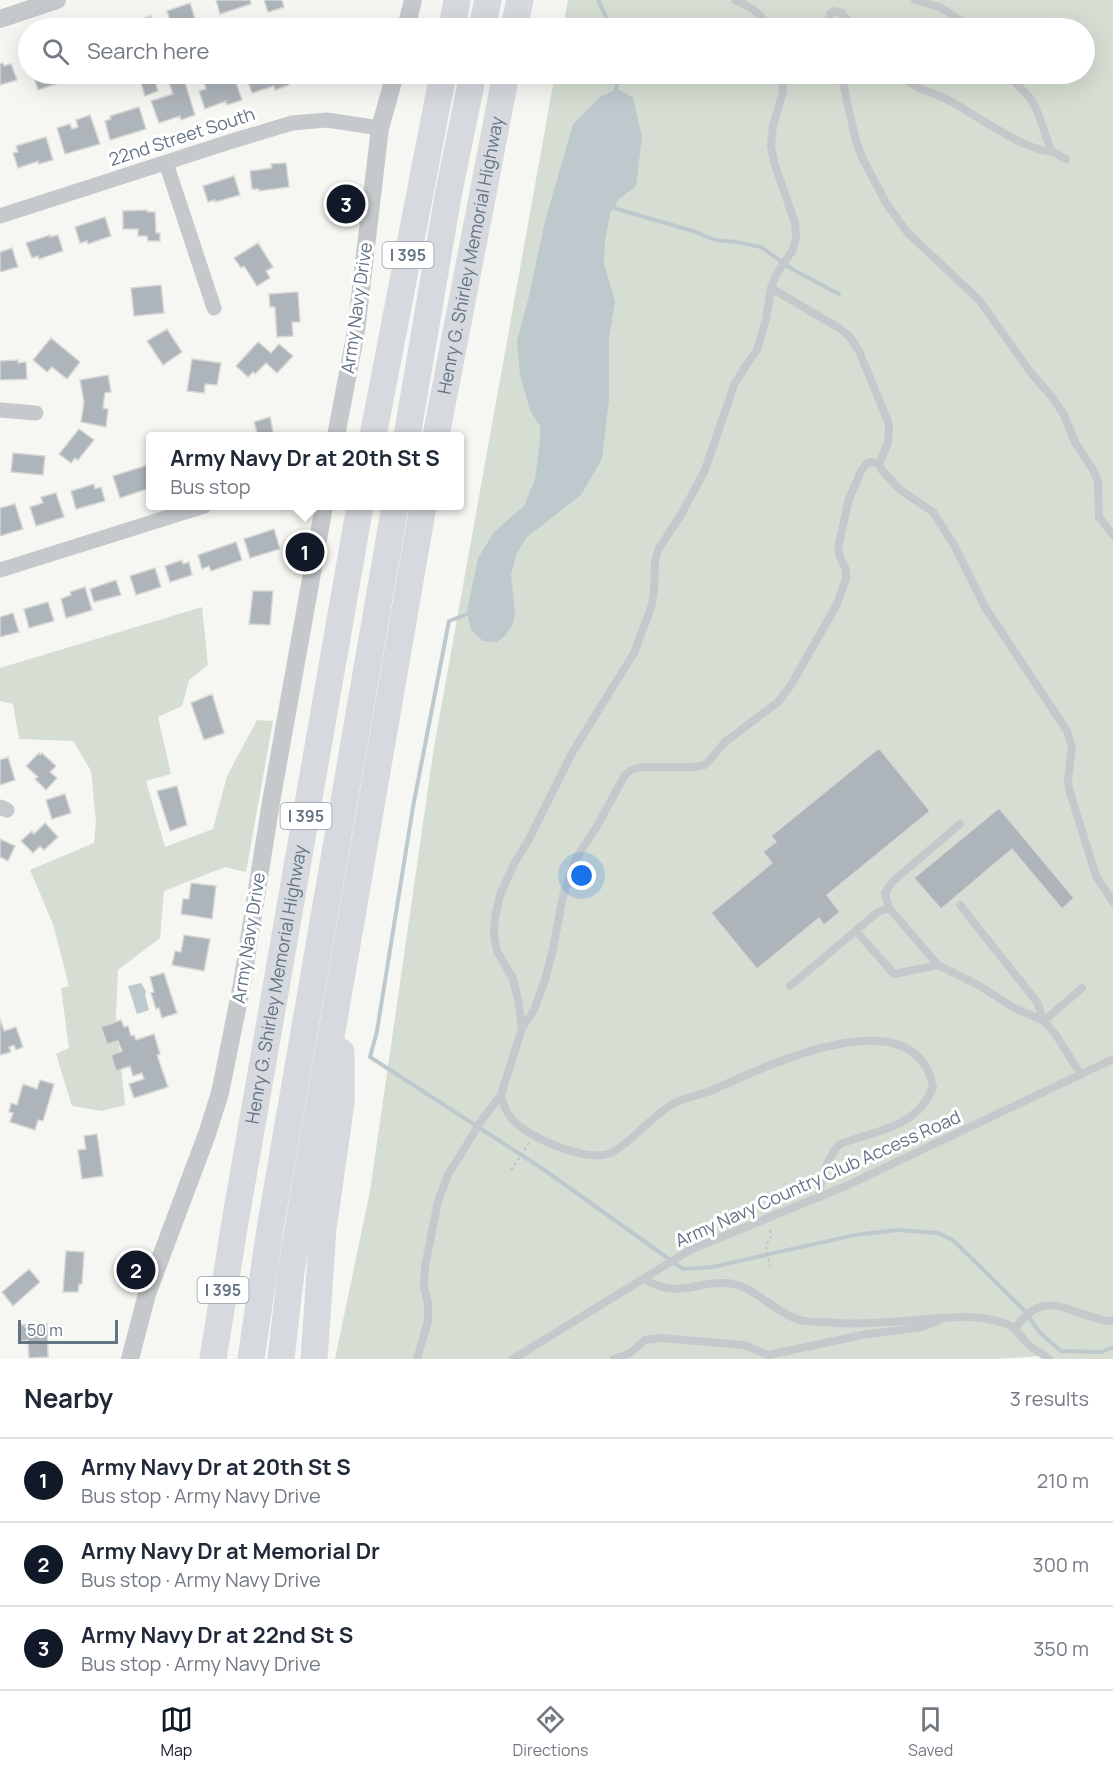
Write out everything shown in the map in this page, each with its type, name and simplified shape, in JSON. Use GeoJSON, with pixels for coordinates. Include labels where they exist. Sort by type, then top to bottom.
{"type":"FeatureCollection","features":[{"type":"Feature","properties":{"kind":"highway"},"geometry":{"type":"LineString","coordinates":[[454,18],[457,0]]}},
{"type":"Feature","properties":{"kind":"highway"},"geometry":{"type":"LineString","coordinates":[[484,18],[488,0]]}},
{"type":"Feature","properties":{"kind":"highway"},"geometry":{"type":"LineString","coordinates":[[516,18],[520,0]]}},
{"type":"Feature","properties":{"kind":"highway","name":"I 395"},"geometry":{"type":"LineString","coordinates":[[374,432],[441,84]]}},
{"type":"Feature","properties":{"kind":"highway"},"geometry":{"type":"LineString","coordinates":[[408,432],[448,196],[471,84]]}},
{"type":"Feature","properties":{"kind":"highway","name":"Henry G. Shirley Memorial Highway"},"geometry":{"type":"LineString","coordinates":[[437,432],[504,84]]}},
{"type":"Feature","properties":{"kind":"highway","name":"Henry G. Shirley Memorial Highway"},"geometry":{"type":"LineString","coordinates":[[213,1359],[359,510]]}},
{"type":"Feature","properties":{"kind":"highway"},"geometry":{"type":"LineString","coordinates":[[251,1359],[268,1239],[394,510]]}},
{"type":"Feature","properties":{"kind":"highway"},"geometry":{"type":"LineString","coordinates":[[281,1359],[291,1272],[422,510]]}},
{"type":"Feature","properties":{"kind":"highway"},"geometry":{"type":"LineString","coordinates":[[314,1359],[323,1229],[341,1103],[340,982]]}},
{"type":"Feature","properties":{"kind":"highway"},"geometry":{"type":"LineString","coordinates":[[194,1359],[197,1339],[235,1222]]}},
{"type":"Feature","properties":{"kind":"street"},"geometry":{"type":"LineString","coordinates":[[0,19],[57,0]]}},
{"type":"Feature","properties":{"kind":"street"},"geometry":{"type":"LineString","coordinates":[[408,18],[413,0]]}},
{"type":"Feature","properties":{"kind":"street","name":"Army Navy Drive"},"geometry":{"type":"LineString","coordinates":[[337,432],[356,331],[380,128],[392,84]]}},
{"type":"Feature","properties":{"kind":"street","name":"22nd Street South"},"geometry":{"type":"LineString","coordinates":[[0,216],[292,123],[327,120],[380,128]]}},
{"type":"Feature","properties":{"kind":"street"},"geometry":{"type":"LineString","coordinates":[[166,163],[214,308]]}},
{"type":"Feature","properties":{"kind":"street"},"geometry":{"type":"LineString","coordinates":[[0,411],[36,412]]}},
{"type":"Feature","properties":{"kind":"street"},"geometry":{"type":"LineString","coordinates":[[0,570],[191,510]]}},
{"type":"Feature","properties":{"kind":"street","name":"Army Navy Drive"},"geometry":{"type":"LineString","coordinates":[[130,1359],[147,1294],[220,1093],[242,984],[271,802],[323,510]]}},
{"type":"Feature","properties":{"kind":"lane"},"geometry":{"type":"LineString","coordinates":[[735,0],[751,6],[764,18]]}},
{"type":"Feature","properties":{"kind":"lane"},"geometry":{"type":"LineString","coordinates":[[915,0],[940,7],[957,18]]}},
{"type":"Feature","properties":{"kind":"lane"},"geometry":{"type":"LineString","coordinates":[[829,18],[834,11],[842,13],[846,18]]}},
{"type":"Feature","properties":{"kind":"lane"},"geometry":{"type":"LineString","coordinates":[[522,1028],[516,989],[497,951],[494,934],[500,895],[572,753],[634,653],[652,605],[658,550],[693,493],[713,449],[734,385],[757,350],[776,275],[792,252],[796,238],[795,223],[774,162],[771,146],[772,125],[783,92],[783,84]]}},
{"type":"Feature","properties":{"kind":"lane"},"geometry":{"type":"LineString","coordinates":[[843,84],[856,141],[886,203],[907,232],[980,300],[1031,373],[1052,397],[1064,416],[1075,442],[1094,470],[1098,481],[1099,517],[1113,535]]}},
{"type":"Feature","properties":{"kind":"lane"},"geometry":{"type":"LineString","coordinates":[[911,84],[950,101],[1031,147],[1051,151],[1066,159]]}},
{"type":"Feature","properties":{"kind":"lane"},"geometry":{"type":"LineString","coordinates":[[1017,84],[1031,99],[1038,112],[1051,151]]}},
{"type":"Feature","properties":{"kind":"lane"},"geometry":{"type":"LineString","coordinates":[[771,288],[838,328],[850,337],[859,351],[889,424],[888,443],[879,464],[881,469],[899,489],[933,512],[954,545],[984,607],[1067,731],[1072,748],[1069,789],[1096,876],[1113,902]]}},
{"type":"Feature","properties":{"kind":"lane"},"geometry":{"type":"LineString","coordinates":[[417,1359],[428,1321],[428,1304],[424,1287],[425,1267],[438,1201],[448,1175],[483,1118],[501,1095],[522,1028],[534,1010],[545,980],[563,896],[575,860],[597,826],[617,787],[631,770],[641,767],[705,765],[725,742],[778,702],[791,686],[837,603],[846,579],[846,570],[838,548],[849,499],[864,466],[872,462],[879,464]]}},
{"type":"Feature","properties":{"kind":"lane"},"geometry":{"type":"LineString","coordinates":[[960,824],[892,882],[885,893],[889,908],[938,965],[980,986],[1014,1008],[1044,1021]]}},
{"type":"Feature","properties":{"kind":"lane"},"geometry":{"type":"LineString","coordinates":[[960,905],[1037,1002],[1044,1021],[1056,1035],[1081,1075]]}},
{"type":"Feature","properties":{"kind":"lane"},"geometry":{"type":"LineString","coordinates":[[790,986],[878,912],[889,908]]}},
{"type":"Feature","properties":{"kind":"lane"},"geometry":{"type":"LineString","coordinates":[[856,931],[894,974],[938,965]]}},
{"type":"Feature","properties":{"kind":"lane"},"geometry":{"type":"LineString","coordinates":[[1044,1021],[1082,988]]}},
{"type":"Feature","properties":{"kind":"lane"},"geometry":{"type":"LineString","coordinates":[[501,1095],[504,1106],[513,1120],[534,1136],[581,1154],[595,1156],[608,1154],[618,1149],[651,1119],[674,1103],[701,1096],[779,1061],[859,1041],[886,1041],[899,1044],[926,1064],[933,1087],[928,1101],[907,1121],[840,1144],[832,1152],[819,1198]]}},
{"type":"Feature","properties":{"kind":"lane","name":"Army Navy Country Club Access Road"},"geometry":{"type":"LineString","coordinates":[[513,1359],[683,1254],[734,1231],[819,1198],[1113,1059]]}},
{"type":"Feature","properties":{"kind":"lane"},"geometry":{"type":"LineString","coordinates":[[643,1279],[658,1287],[675,1290],[728,1283],[741,1287],[782,1313],[800,1320],[879,1323],[975,1317],[1003,1322],[1014,1328],[1031,1347],[1042,1352],[1049,1359]]}},
{"type":"Feature","properties":{"kind":"lane"},"geometry":{"type":"LineString","coordinates":[[1014,1328],[1033,1310],[1055,1306],[1089,1318],[1113,1321]]}},
{"type":"Feature","properties":{"kind":"lane"},"geometry":{"type":"LineString","coordinates":[[614,1359],[630,1353],[645,1340],[661,1338],[744,1345],[768,1355],[862,1335],[922,1328],[943,1318]]}},
{"type":"Feature","properties":{"kind":"path"},"geometry":{"type":"LineString","coordinates":[[511,1170],[534,1136]]}},
{"type":"Feature","properties":{"kind":"path"},"geometry":{"type":"LineString","coordinates":[[770,1267],[766,1246],[771,1237]]}},
{"type":"Feature","properties":{"kind":"shaded area"},"geometry":{"type":"Polygon","coordinates":[[[568,0],[1113,0],[1113,1359],[1044,1359],[1041,1356],[997,1359],[335,1359],[370,1191],[434,747],[553,84],[1095,84],[1095,18],[565,18],[568,0]]]}},
{"type":"Feature","properties":{"kind":"shaded area"},"geometry":{"type":"Polygon","coordinates":[[[617,89],[633,97],[642,137],[636,186],[619,199],[610,214],[605,241],[604,264],[615,301],[609,339],[609,400],[602,459],[581,495],[527,537],[517,553],[511,575],[515,611],[513,624],[505,636],[497,642],[483,641],[471,630],[467,611],[478,558],[494,532],[524,506],[535,479],[540,426],[530,410],[520,375],[517,341],[545,221],[573,124],[600,97],[617,89]]]}},
{"type":"Feature","properties":{"kind":"shaded area"},"geometry":{"type":"Polygon","coordinates":[[[202,607],[208,665],[189,680],[182,706],[158,717],[171,774],[146,781],[165,847],[213,829],[227,776],[257,720],[273,721],[246,872],[225,867],[164,891],[160,938],[118,970],[116,1015],[125,1105],[102,1111],[72,1106],[56,1054],[69,1048],[61,988],[69,986],[53,924],[30,870],[94,843],[96,821],[91,771],[73,741],[19,739],[13,704],[0,701],[0,668],[202,607]]]}},
{"type":"Feature","properties":{"kind":"shaded area"},"geometry":{"type":"Polygon","coordinates":[[[141,983],[146,991],[149,1010],[137,1014],[128,986],[141,983]]]}},
{"type":"Feature","properties":{"kind":"building"},"geometry":{"type":"Polygon","coordinates":[[[216,0],[250,0],[251,4],[220,14],[216,0]]]}},
{"type":"Feature","properties":{"kind":"building"},"geometry":{"type":"Polygon","coordinates":[[[264,0],[282,0],[284,7],[268,12],[264,0]]]}},
{"type":"Feature","properties":{"kind":"building"},"geometry":{"type":"Polygon","coordinates":[[[190,3],[195,18],[169,18],[167,11],[190,3]]]}},
{"type":"Feature","properties":{"kind":"building"},"geometry":{"type":"Polygon","coordinates":[[[3,63],[4,66],[11,64],[17,80],[0,85],[0,64],[3,63]]]}},
{"type":"Feature","properties":{"kind":"building"},"geometry":{"type":"Polygon","coordinates":[[[36,84],[56,84],[38,90],[36,84]]]}},
{"type":"Feature","properties":{"kind":"building"},"geometry":{"type":"Polygon","coordinates":[[[141,84],[156,84],[158,91],[145,96],[141,84]]]}},
{"type":"Feature","properties":{"kind":"building"},"geometry":{"type":"Polygon","coordinates":[[[169,84],[185,84],[195,115],[181,120],[180,116],[159,123],[151,101],[173,94],[169,84]]]}},
{"type":"Feature","properties":{"kind":"building"},"geometry":{"type":"Polygon","coordinates":[[[204,84],[236,84],[242,100],[227,105],[226,101],[205,109],[199,91],[206,89],[204,84]]]}},
{"type":"Feature","properties":{"kind":"building"},"geometry":{"type":"Polygon","coordinates":[[[249,84],[289,85],[275,90],[274,86],[252,93],[249,84]]]}},
{"type":"Feature","properties":{"kind":"building"},"geometry":{"type":"Polygon","coordinates":[[[139,107],[146,129],[110,140],[105,121],[111,119],[110,116],[139,107]]]}},
{"type":"Feature","properties":{"kind":"building"},"geometry":{"type":"Polygon","coordinates":[[[90,115],[100,144],[65,154],[57,128],[70,124],[72,129],[78,127],[76,120],[90,115]]]}},
{"type":"Feature","properties":{"kind":"building"},"geometry":{"type":"Polygon","coordinates":[[[46,137],[53,160],[39,164],[38,161],[18,168],[13,153],[18,152],[16,146],[46,137]]]}},
{"type":"Feature","properties":{"kind":"building"},"geometry":{"type":"Polygon","coordinates":[[[286,163],[289,187],[259,191],[259,189],[252,189],[250,171],[272,168],[271,164],[286,163]]]}},
{"type":"Feature","properties":{"kind":"building"},"geometry":{"type":"Polygon","coordinates":[[[234,176],[240,195],[208,202],[203,186],[234,176]]]}},
{"type":"Feature","properties":{"kind":"building"},"geometry":{"type":"Polygon","coordinates":[[[147,210],[147,212],[155,212],[156,233],[160,233],[160,241],[148,241],[147,236],[138,236],[138,229],[123,229],[123,211],[147,210]]]}},
{"type":"Feature","properties":{"kind":"building"},"geometry":{"type":"Polygon","coordinates":[[[105,217],[111,236],[88,244],[87,241],[80,243],[75,227],[105,217]]]}},
{"type":"Feature","properties":{"kind":"building"},"geometry":{"type":"Polygon","coordinates":[[[50,235],[50,237],[58,235],[63,251],[39,259],[38,256],[32,258],[26,243],[50,235]]]}},
{"type":"Feature","properties":{"kind":"building"},"geometry":{"type":"Polygon","coordinates":[[[258,243],[273,267],[266,271],[270,278],[257,286],[244,266],[241,268],[234,258],[258,243]]]}},
{"type":"Feature","properties":{"kind":"building"},"geometry":{"type":"Polygon","coordinates":[[[12,248],[18,267],[0,272],[0,252],[12,248]]]}},
{"type":"Feature","properties":{"kind":"building"},"geometry":{"type":"Polygon","coordinates":[[[161,285],[164,313],[134,316],[131,288],[161,285]]]}},
{"type":"Feature","properties":{"kind":"building"},"geometry":{"type":"Polygon","coordinates":[[[298,292],[300,322],[292,322],[293,336],[277,337],[275,307],[270,307],[269,294],[298,292]]]}},
{"type":"Feature","properties":{"kind":"building"},"geometry":{"type":"Polygon","coordinates":[[[167,329],[182,352],[163,365],[147,341],[167,329]]]}},
{"type":"Feature","properties":{"kind":"building"},"geometry":{"type":"Polygon","coordinates":[[[51,338],[80,362],[67,379],[52,367],[47,372],[33,360],[51,338]]]}},
{"type":"Feature","properties":{"kind":"building"},"geometry":{"type":"Polygon","coordinates":[[[258,342],[271,353],[279,344],[293,356],[277,373],[266,363],[255,374],[253,372],[248,377],[236,366],[258,342]]]}},
{"type":"Feature","properties":{"kind":"building"},"geometry":{"type":"Polygon","coordinates":[[[192,359],[221,363],[217,385],[205,384],[204,393],[187,391],[192,359]]]}},
{"type":"Feature","properties":{"kind":"building"},"geometry":{"type":"Polygon","coordinates":[[[18,360],[18,363],[26,362],[27,379],[0,380],[0,361],[18,360]]]}},
{"type":"Feature","properties":{"kind":"building"},"geometry":{"type":"Polygon","coordinates":[[[108,375],[111,392],[105,393],[103,408],[108,409],[106,427],[81,422],[84,402],[80,380],[108,375]]]}},
{"type":"Feature","properties":{"kind":"building"},"geometry":{"type":"Polygon","coordinates":[[[270,417],[273,432],[257,432],[254,422],[270,417]]]}},
{"type":"Feature","properties":{"kind":"building"},"geometry":{"type":"Polygon","coordinates":[[[79,429],[94,440],[78,460],[75,458],[71,463],[59,454],[79,429]]]}},
{"type":"Feature","properties":{"kind":"building"},"geometry":{"type":"Polygon","coordinates":[[[13,453],[45,456],[43,475],[11,472],[13,453]]]}},
{"type":"Feature","properties":{"kind":"building"},"geometry":{"type":"Polygon","coordinates":[[[146,466],[146,489],[120,498],[113,476],[146,466]]]}},
{"type":"Feature","properties":{"kind":"building"},"geometry":{"type":"Polygon","coordinates":[[[94,484],[95,489],[101,487],[105,501],[76,509],[71,491],[94,484]]]}},
{"type":"Feature","properties":{"kind":"building"},"geometry":{"type":"Polygon","coordinates":[[[56,493],[64,517],[36,526],[30,507],[43,503],[41,497],[56,493]]]}},
{"type":"Feature","properties":{"kind":"building"},"geometry":{"type":"Polygon","coordinates":[[[15,504],[23,529],[0,536],[0,508],[15,504]]]}},
{"type":"Feature","properties":{"kind":"building"},"geometry":{"type":"Polygon","coordinates":[[[274,529],[280,549],[250,558],[244,539],[274,529]]]}},
{"type":"Feature","properties":{"kind":"building"},"geometry":{"type":"Polygon","coordinates":[[[236,542],[242,560],[211,571],[209,566],[202,569],[198,555],[236,542]]]}},
{"type":"Feature","properties":{"kind":"building"},"geometry":{"type":"Polygon","coordinates":[[[182,560],[183,564],[189,562],[192,575],[170,582],[165,566],[182,560]]]}},
{"type":"Feature","properties":{"kind":"building"},"geometry":{"type":"Polygon","coordinates":[[[155,568],[161,587],[136,595],[130,576],[155,568]]]}},
{"type":"Feature","properties":{"kind":"building"},"geometry":{"type":"Polygon","coordinates":[[[116,580],[121,595],[94,602],[90,589],[116,580]]]}},
{"type":"Feature","properties":{"kind":"building"},"geometry":{"type":"Polygon","coordinates":[[[85,587],[92,610],[66,618],[61,599],[71,595],[70,592],[85,587]]]}},
{"type":"Feature","properties":{"kind":"building"},"geometry":{"type":"Polygon","coordinates":[[[253,591],[273,591],[270,625],[249,624],[253,591]]]}},
{"type":"Feature","properties":{"kind":"building"},"geometry":{"type":"Polygon","coordinates":[[[48,602],[54,621],[29,628],[24,609],[48,602]]]}},
{"type":"Feature","properties":{"kind":"building"},"geometry":{"type":"Polygon","coordinates":[[[13,613],[19,632],[0,637],[0,617],[13,613]]]}},
{"type":"Feature","properties":{"kind":"building"},"geometry":{"type":"Polygon","coordinates":[[[212,694],[224,733],[204,740],[191,703],[212,694]]]}},
{"type":"Feature","properties":{"kind":"building"},"geometry":{"type":"Polygon","coordinates":[[[879,748],[930,811],[827,895],[840,912],[824,925],[819,918],[757,969],[711,913],[772,863],[763,852],[776,842],[771,836],[879,748]]]}},
{"type":"Feature","properties":{"kind":"building"},"geometry":{"type":"Polygon","coordinates":[[[39,753],[40,755],[42,753],[56,766],[50,772],[57,778],[46,790],[35,779],[38,777],[26,766],[39,753]]]}},
{"type":"Feature","properties":{"kind":"building"},"geometry":{"type":"Polygon","coordinates":[[[8,757],[15,780],[0,785],[0,760],[8,757]]]}},
{"type":"Feature","properties":{"kind":"building"},"geometry":{"type":"Polygon","coordinates":[[[177,786],[187,825],[170,831],[157,791],[177,786]]]}},
{"type":"Feature","properties":{"kind":"building"},"geometry":{"type":"Polygon","coordinates":[[[65,794],[71,813],[52,819],[46,800],[65,794]]]}},
{"type":"Feature","properties":{"kind":"building"},"geometry":{"type":"Polygon","coordinates":[[[999,808],[1074,898],[1062,909],[1012,849],[941,909],[914,878],[999,808]]]}},
{"type":"Feature","properties":{"kind":"building"},"geometry":{"type":"Polygon","coordinates":[[[45,823],[58,837],[44,850],[40,846],[33,853],[21,841],[32,831],[34,834],[45,823]]]}},
{"type":"Feature","properties":{"kind":"building"},"geometry":{"type":"Polygon","coordinates":[[[0,839],[15,846],[8,861],[0,857],[0,839]]]}},
{"type":"Feature","properties":{"kind":"building"},"geometry":{"type":"Polygon","coordinates":[[[191,883],[216,886],[212,919],[181,914],[183,899],[189,899],[191,883]]]}},
{"type":"Feature","properties":{"kind":"building"},"geometry":{"type":"Polygon","coordinates":[[[184,935],[210,939],[204,971],[172,965],[175,951],[181,952],[184,935]]]}},
{"type":"Feature","properties":{"kind":"building"},"geometry":{"type":"Polygon","coordinates":[[[164,973],[177,1013],[162,1018],[159,1008],[156,1009],[151,993],[154,992],[150,977],[164,973]]]}},
{"type":"Feature","properties":{"kind":"building"},"geometry":{"type":"Polygon","coordinates":[[[0,1019],[4,1031],[16,1027],[23,1047],[16,1050],[14,1045],[9,1047],[11,1052],[0,1055],[0,1019]]]}},
{"type":"Feature","properties":{"kind":"building"},"geometry":{"type":"Polygon","coordinates":[[[121,1020],[124,1027],[128,1026],[131,1036],[134,1035],[136,1040],[154,1034],[160,1054],[157,1055],[168,1087],[134,1098],[129,1084],[144,1079],[142,1073],[133,1076],[130,1066],[116,1071],[111,1055],[122,1051],[118,1041],[107,1044],[101,1027],[121,1020]]]}},
{"type":"Feature","properties":{"kind":"building"},"geometry":{"type":"Polygon","coordinates":[[[40,1080],[54,1084],[43,1121],[38,1120],[35,1130],[10,1122],[13,1113],[9,1112],[11,1103],[17,1105],[23,1084],[37,1089],[40,1080]]]}},
{"type":"Feature","properties":{"kind":"building"},"geometry":{"type":"Polygon","coordinates":[[[97,1134],[103,1176],[82,1179],[78,1150],[86,1149],[84,1136],[97,1134]]]}},
{"type":"Feature","properties":{"kind":"building"},"geometry":{"type":"Polygon","coordinates":[[[66,1251],[84,1252],[82,1284],[79,1284],[78,1292],[63,1292],[66,1251]]]}},
{"type":"Feature","properties":{"kind":"building"},"geometry":{"type":"Polygon","coordinates":[[[29,1269],[40,1282],[13,1306],[2,1292],[29,1269]]]}},
{"type":"Feature","properties":{"kind":"building"},"geometry":{"type":"Polygon","coordinates":[[[47,1324],[48,1357],[29,1358],[28,1340],[20,1341],[20,1325],[47,1324]]]}},
{"type":"Feature","properties":{"kind":"waterway"},"geometry":{"type":"LineString","coordinates":[[598,0],[606,18]]}},
{"type":"Feature","properties":{"kind":"waterway"},"geometry":{"type":"LineString","coordinates":[[615,93],[617,84]]}},
{"type":"Feature","properties":{"kind":"waterway"},"geometry":{"type":"LineString","coordinates":[[610,207],[693,231],[715,240],[761,247],[792,269],[839,294]]}},
{"type":"Feature","properties":{"kind":"waterway"},"geometry":{"type":"LineString","coordinates":[[470,613],[449,621],[413,807],[377,1031],[370,1057],[543,1169],[683,1269],[712,1267],[855,1235],[898,1230],[938,1233],[953,1240],[1024,1310],[1040,1333],[1061,1351],[1101,1352],[1113,1347]]}},
{"type":"Feature","properties":{"kind":"place","name":"Army Navy Dr at 22nd St S"},"geometry":{"type":"Point","coordinates":[346,204]}},
{"type":"Feature","properties":{"kind":"place","name":"Army Navy Dr at 20th St S"},"geometry":{"type":"Point","coordinates":[305,552]}},
{"type":"Feature","properties":{"kind":"place","name":"Army Navy Dr at Memorial Dr"},"geometry":{"type":"Point","coordinates":[136,1270]}}]}
